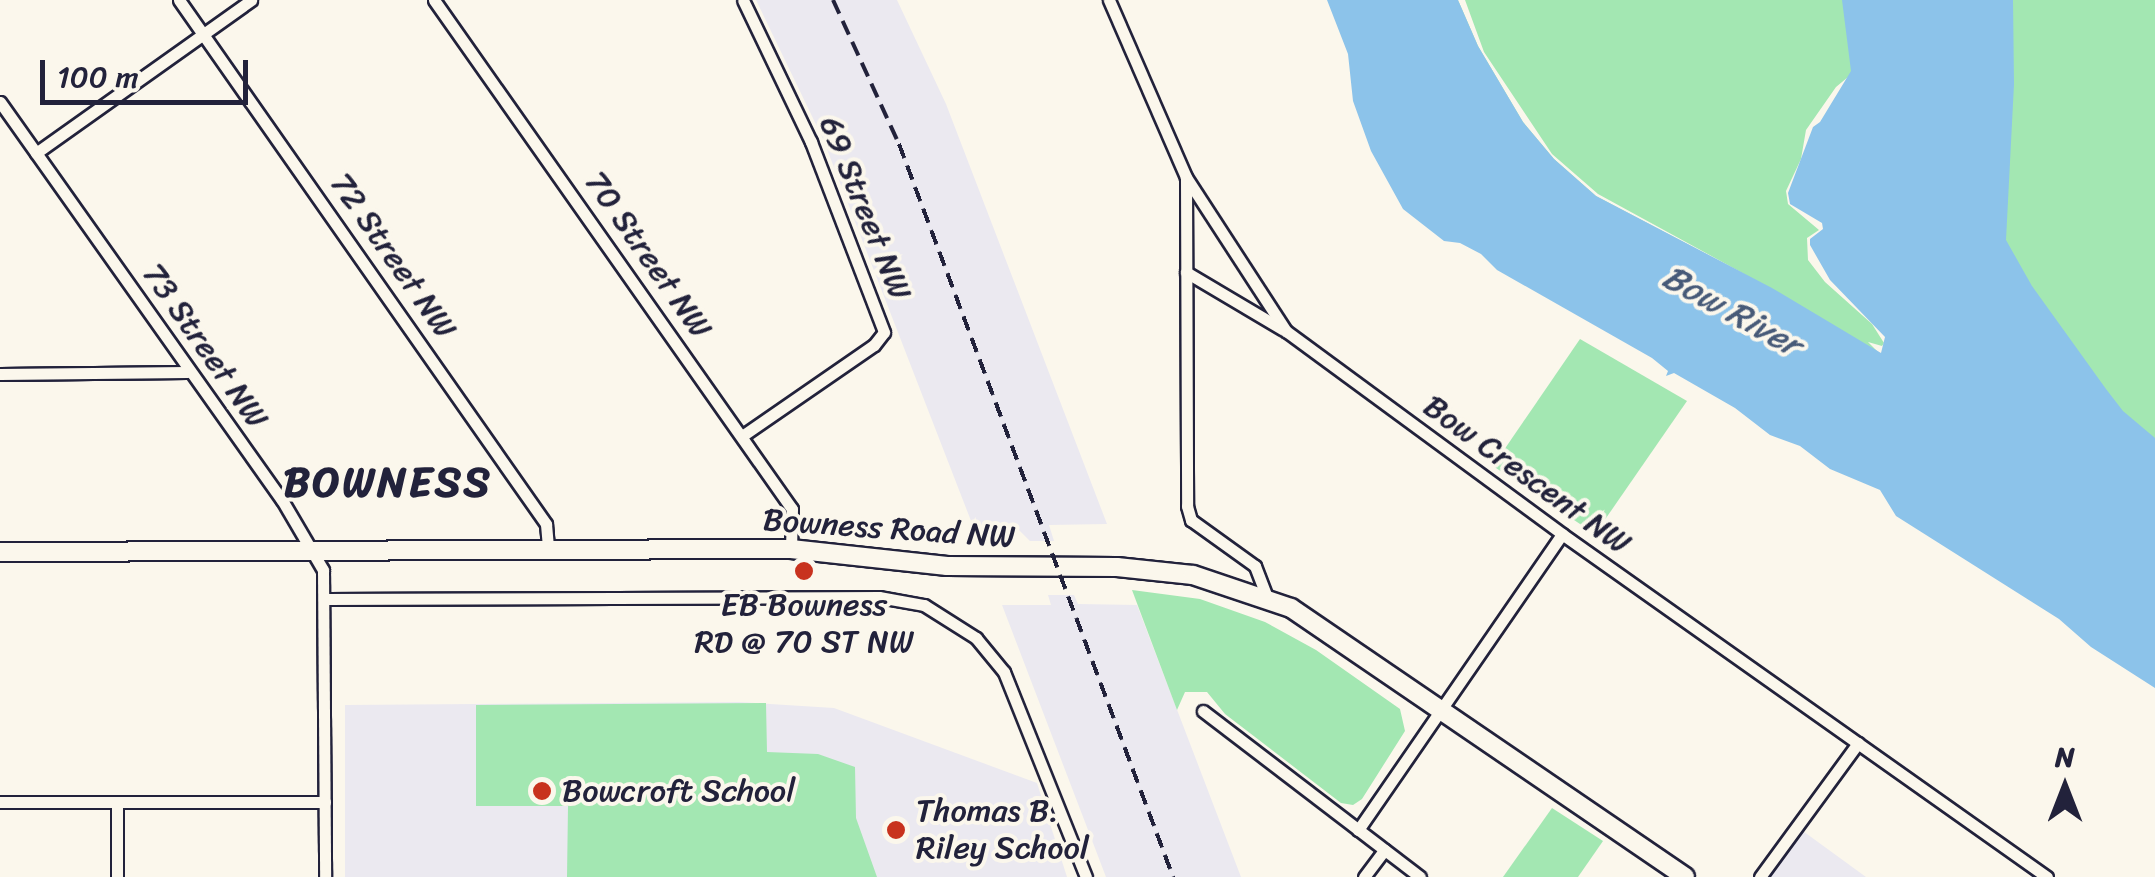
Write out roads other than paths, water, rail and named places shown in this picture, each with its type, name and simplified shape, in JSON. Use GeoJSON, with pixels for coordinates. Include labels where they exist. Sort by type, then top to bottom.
{"type":"FeatureCollection","features":[{"type":"Feature","properties":{"kind":"street","name":"72 Street NW"},"geometry":{"type":"LineString","coordinates":[[180,0],[546,524],[548,548]]}},
{"type":"Feature","properties":{"kind":"street"},"geometry":{"type":"LineString","coordinates":[[36,153],[251,0]]}},
{"type":"Feature","properties":{"kind":"street","name":"70 Street NW"},"geometry":{"type":"LineString","coordinates":[[434,0],[792,509],[791,549]]}},
{"type":"Feature","properties":{"kind":"street","name":"69 Street NW"},"geometry":{"type":"LineString","coordinates":[[742,436],[874,345],[884,332],[811,142],[743,0]]}},
{"type":"Feature","properties":{"kind":"street","name":"Bow Crescent NW"},"geometry":{"type":"LineString","coordinates":[[1109,0],[1186,177],[1286,331],[1562,534],[2047,877]]}},
{"type":"Feature","properties":{"kind":"street","name":"73 Street NW"},"geometry":{"type":"LineString","coordinates":[[0,102],[187,372],[282,500],[323,570],[325,877]]}},
{"type":"Feature","properties":{"kind":"street"},"geometry":{"type":"LineString","coordinates":[[1186,177],[1191,520],[1255,566],[1268,598]]}},
{"type":"Feature","properties":{"kind":"street"},"geometry":{"type":"LineString","coordinates":[[1186,272],[1286,331]]}},
{"type":"Feature","properties":{"kind":"street"},"geometry":{"type":"LineString","coordinates":[[0,374],[187,372]]}},
{"type":"Feature","properties":{"kind":"street"},"geometry":{"type":"LineString","coordinates":[[1358,830],[1562,534]]}},
{"type":"Feature","properties":{"kind":"street","name":"Bowness Road NW"},"geometry":{"type":"LineString","coordinates":[[0,552],[791,549],[1002,568],[1143,568],[1218,581],[1291,608],[1685,877]]}},
{"type":"Feature","properties":{"kind":"street"},"geometry":{"type":"LineString","coordinates":[[326,599],[880,597],[924,606],[952,620],[986,648],[1011,685],[1086,877]]}},
{"type":"Feature","properties":{"kind":"street"},"geometry":{"type":"LineString","coordinates":[[1203,711],[1420,877]]}},
{"type":"Feature","properties":{"kind":"street"},"geometry":{"type":"LineString","coordinates":[[1760,877],[1858,743]]}},
{"type":"Feature","properties":{"kind":"street"},"geometry":{"type":"LineString","coordinates":[[0,802],[325,802]]}},
{"type":"Feature","properties":{"kind":"street"},"geometry":{"type":"LineString","coordinates":[[117,802],[117,877]]}},
{"type":"Feature","properties":{"kind":"street"},"geometry":{"type":"LineString","coordinates":[[1364,877],[1384,850]]}},
{"type":"Feature","properties":{"kind":"water","name":"Bow River"},"geometry":{"type":"Polygon","coordinates":[[[1327,0],[1458,0],[1478,46],[1523,122],[1554,159],[1596,196],[1772,288],[1881,353],[1885,337],[1830,280],[1810,245],[1810,239],[1823,229],[1822,223],[1790,204],[1788,193],[1813,127],[1851,71],[1842,0],[2013,0],[2014,84],[2006,240],[2032,286],[2106,389],[2123,411],[2155,438],[2155,688],[2091,647],[2059,619],[1896,516],[1880,490],[1830,469],[1800,446],[1770,435],[1735,408],[1674,373],[1666,376],[1668,371],[1652,358],[1497,270],[1481,254],[1460,243],[1444,241],[1403,209],[1371,151],[1353,101],[1348,54],[1327,0]]]}},
{"type":"Feature","properties":{"kind":"railway"},"geometry":{"type":"LineString","coordinates":[[833,0],[899,144],[1173,877]]}},
{"type":"Feature","properties":{"kind":"place","name":"EB Bowness RD @ 70 ST NW"},"geometry":{"type":"Point","coordinates":[804,571]}},
{"type":"Feature","properties":{"kind":"place","name":"Bowcroft School"},"geometry":{"type":"Point","coordinates":[542,791]}},
{"type":"Feature","properties":{"kind":"place","name":"Thomas B. Riley School"},"geometry":{"type":"Point","coordinates":[896,830]}},
{"type":"Feature","properties":{"kind":"district","name":"BOWNESS"},"geometry":{"type":"Point","coordinates":[388,482]}}]}
